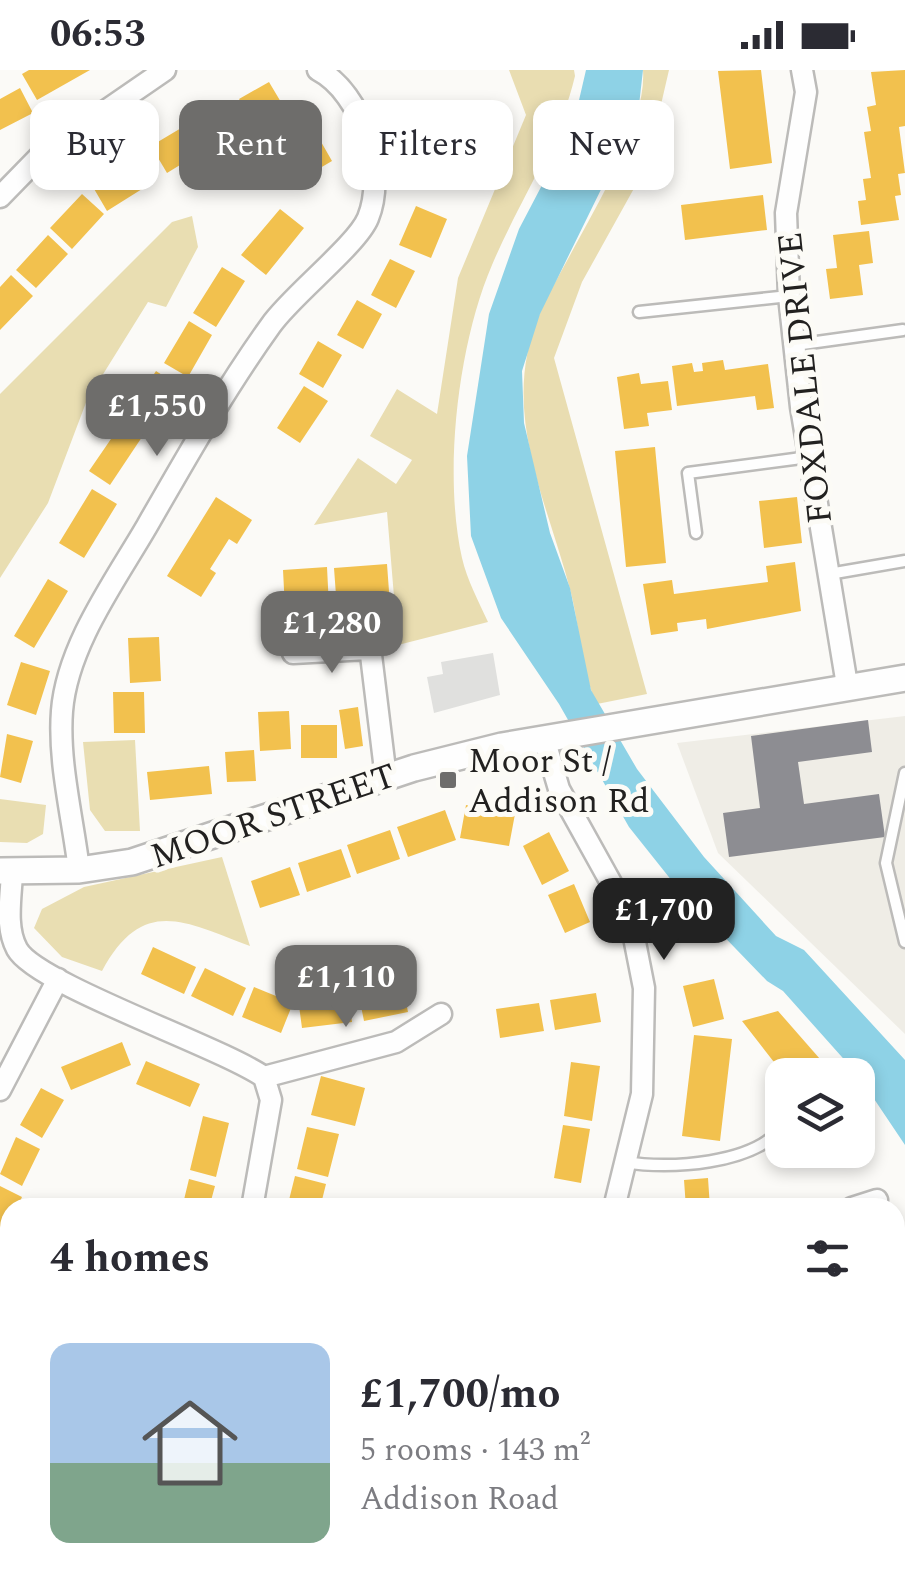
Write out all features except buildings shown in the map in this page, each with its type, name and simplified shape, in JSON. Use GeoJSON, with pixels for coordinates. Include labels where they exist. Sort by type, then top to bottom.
{"type":"FeatureCollection","features":[{"type":"Feature","properties":{"kind":"street"},"geometry":{"type":"LineString","coordinates":[[0,197],[40,156],[166,70]]}},
{"type":"Feature","properties":{"kind":"street"},"geometry":{"type":"LineString","coordinates":[[79,870],[62,712],[70,674],[98,610],[204,427],[273,322],[368,220],[374,178],[363,126],[348,94],[318,70]]}},
{"type":"Feature","properties":{"kind":"street","name":"FOXDALE DRIVE"},"geometry":{"type":"LineString","coordinates":[[802,70],[806,92],[786,212],[789,296],[809,457],[846,686]]}},
{"type":"Feature","properties":{"kind":"street"},"geometry":{"type":"LineString","coordinates":[[366,614],[386,778]]}},
{"type":"Feature","properties":{"kind":"street"},"geometry":{"type":"LineString","coordinates":[[293,653],[368,648]]}},
{"type":"Feature","properties":{"kind":"street"},"geometry":{"type":"LineString","coordinates":[[846,686],[905,678]]}},
{"type":"Feature","properties":{"kind":"street","name":"MOOR STREET"},"geometry":{"type":"LineString","coordinates":[[6,872],[79,870],[180,849],[386,778],[544,738],[846,686]]}},
{"type":"Feature","properties":{"kind":"street"},"geometry":{"type":"LineString","coordinates":[[544,738],[559,789],[630,917],[644,988],[642,1094],[617,1198]]}},
{"type":"Feature","properties":{"kind":"street"},"geometry":{"type":"LineString","coordinates":[[6,872],[10,930],[19,954],[58,979],[264,1077],[396,1042],[441,1014]]}},
{"type":"Feature","properties":{"kind":"street"},"geometry":{"type":"LineString","coordinates":[[0,1090],[58,979]]}},
{"type":"Feature","properties":{"kind":"street"},"geometry":{"type":"LineString","coordinates":[[254,1198],[271,1100],[264,1077]]}},
{"type":"Feature","properties":{"kind":"lane"},"geometry":{"type":"LineString","coordinates":[[639,312],[789,296]]}},
{"type":"Feature","properties":{"kind":"lane"},"geometry":{"type":"LineString","coordinates":[[794,346],[903,330]]}},
{"type":"Feature","properties":{"kind":"lane"},"geometry":{"type":"LineString","coordinates":[[696,533],[688,473],[809,457]]}},
{"type":"Feature","properties":{"kind":"lane"},"geometry":{"type":"LineString","coordinates":[[828,574],[905,561]]}},
{"type":"Feature","properties":{"kind":"lane"},"geometry":{"type":"LineString","coordinates":[[905,773],[886,863],[905,942]]}},
{"type":"Feature","properties":{"kind":"lane"},"geometry":{"type":"LineString","coordinates":[[626,1162],[650,1167],[710,1160],[765,1144]]}},
{"type":"Feature","properties":{"kind":"shaded area"},"geometry":{"type":"Polygon","coordinates":[[[509,70],[574,70],[568,100],[533,100],[533,181],[480,297],[463,370],[454,449],[456,524],[464,566],[488,622],[398,645],[387,512],[314,525],[358,458],[396,484],[412,460],[370,436],[397,389],[437,414],[458,278],[495,190],[513,190],[513,146],[526,115],[509,70]]]}},
{"type":"Feature","properties":{"kind":"shaded area"},"geometry":{"type":"Polygon","coordinates":[[[643,70],[669,70],[662,100],[640,100],[643,70]]]}},
{"type":"Feature","properties":{"kind":"shaded area"},"geometry":{"type":"Polygon","coordinates":[[[633,190],[582,282],[554,358],[647,694],[597,704],[584,664],[571,593],[531,454],[524,384],[528,349],[540,313],[604,193],[633,190]]]}},
{"type":"Feature","properties":{"kind":"shaded area"},"geometry":{"type":"Polygon","coordinates":[[[192,216],[198,247],[166,307],[148,302],[87,400],[48,503],[0,578],[0,394],[172,222],[192,216]]]}},
{"type":"Feature","properties":{"kind":"shaded area"},"geometry":{"type":"Polygon","coordinates":[[[905,716],[905,1034],[718,853],[677,743],[905,716]]]}},
{"type":"Feature","properties":{"kind":"shaded area"},"geometry":{"type":"Polygon","coordinates":[[[135,740],[140,831],[105,831],[90,810],[83,742],[135,740]]]}},
{"type":"Feature","properties":{"kind":"shaded area"},"geometry":{"type":"Polygon","coordinates":[[[0,799],[46,805],[43,834],[27,843],[0,842],[0,799]]]}},
{"type":"Feature","properties":{"kind":"shaded area"},"geometry":{"type":"Polygon","coordinates":[[[222,857],[250,946],[185,923],[150,923],[117,947],[102,971],[62,957],[34,928],[42,909],[84,887],[222,857]]]}},
{"type":"Feature","properties":{"kind":"water"},"geometry":{"type":"Polygon","coordinates":[[[586,70],[643,70],[640,100],[579,100],[586,70]]]}},
{"type":"Feature","properties":{"kind":"water"},"geometry":{"type":"Polygon","coordinates":[[[539,190],[601,190],[540,314],[522,371],[524,423],[550,533],[570,588],[591,690],[637,769],[704,857],[776,936],[804,950],[905,1060],[905,1145],[875,1100],[875,1058],[843,1058],[783,991],[767,981],[680,891],[629,827],[559,704],[501,618],[471,536],[467,456],[489,314],[519,229],[539,190]]]}},
{"type":"Feature","properties":{"kind":"place","name":"Moor St / Addison Rd"},"geometry":{"type":"Point","coordinates":[448,780]}}]}
